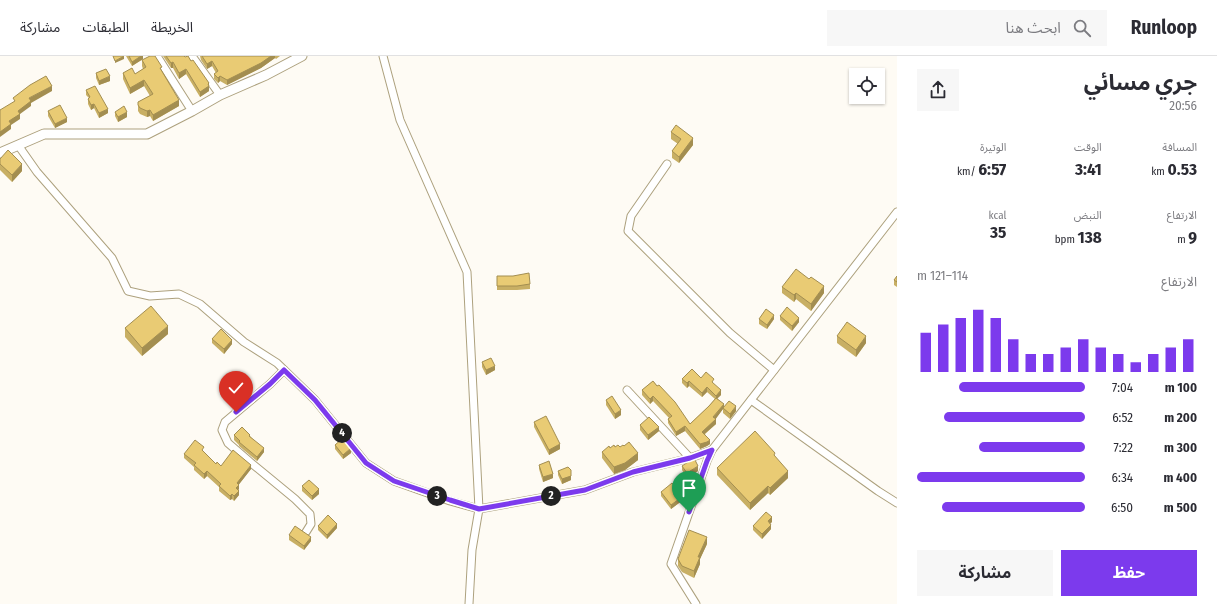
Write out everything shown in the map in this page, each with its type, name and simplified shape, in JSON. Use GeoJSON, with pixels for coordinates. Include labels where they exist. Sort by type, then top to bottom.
{"type":"FeatureCollection","features":[{"type":"Feature","properties":{"kind":"street"},"geometry":{"type":"LineString","coordinates":[[157,56],[192,111]]}},
{"type":"Feature","properties":{"kind":"street"},"geometry":{"type":"LineString","coordinates":[[192,56],[220,95]]}},
{"type":"Feature","properties":{"kind":"street"},"geometry":{"type":"LineString","coordinates":[[0,153],[44,134],[147,134],[220,95],[266,75],[302,56]]}},
{"type":"Feature","properties":{"kind":"street"},"geometry":{"type":"LineString","coordinates":[[383,56],[400,120],[467,272],[479,509],[472,550],[469,604]]}},
{"type":"Feature","properties":{"kind":"street"},"geometry":{"type":"LineString","coordinates":[[18,145],[37,172],[112,258],[128,291],[150,296],[179,294],[200,304],[244,342],[277,363],[315,400],[366,463],[394,481],[479,509],[585,490],[633,472],[690,458],[712,450]]}},
{"type":"Feature","properties":{"kind":"street"},"geometry":{"type":"LineString","coordinates":[[667,164],[631,216],[628,231],[730,333],[774,370]]}},
{"type":"Feature","properties":{"kind":"street"},"geometry":{"type":"LineString","coordinates":[[696,604],[671,564],[712,450],[897,212]]}},
{"type":"Feature","properties":{"kind":"street"},"geometry":{"type":"LineString","coordinates":[[284,370],[270,384],[225,422],[222,430],[228,443],[310,514],[311,524],[306,532]]}},
{"type":"Feature","properties":{"kind":"street"},"geometry":{"type":"LineString","coordinates":[[627,390],[690,458]]}},
{"type":"Feature","properties":{"kind":"street"},"geometry":{"type":"LineString","coordinates":[[751,400],[897,503]]}},
{"type":"Feature","properties":{"kind":"building"},"geometry":{"type":"Polygon","coordinates":[[[113,56],[124,56],[115,61],[113,56]]]}},
{"type":"Feature","properties":{"kind":"building"},"geometry":{"type":"Polygon","coordinates":[[[129,56],[141,56],[132,62],[129,56]]]}},
{"type":"Feature","properties":{"kind":"building"},"geometry":{"type":"Polygon","coordinates":[[[150,56],[155,56],[162,67],[160,68],[179,100],[153,115],[150,110],[147,111],[140,108],[138,105],[138,102],[153,94],[144,80],[130,88],[123,73],[132,68],[135,74],[146,67],[142,60],[150,56]]]}},
{"type":"Feature","properties":{"kind":"building"},"geometry":{"type":"Polygon","coordinates":[[[166,56],[188,56],[191,61],[193,60],[209,83],[209,86],[200,92],[186,69],[179,73],[173,62],[171,63],[166,56]]]}},
{"type":"Feature","properties":{"kind":"building"},"geometry":{"type":"Polygon","coordinates":[[[202,56],[271,56],[261,63],[227,80],[220,76],[218,78],[214,74],[218,71],[212,61],[207,64],[202,56]]]}},
{"type":"Feature","properties":{"kind":"building"},"geometry":{"type":"Polygon","coordinates":[[[106,69],[110,76],[99,81],[96,73],[106,69]]]}},
{"type":"Feature","properties":{"kind":"building"},"geometry":{"type":"Polygon","coordinates":[[[46,76],[52,86],[29,98],[31,101],[18,111],[20,114],[9,121],[11,124],[0,132],[0,110],[15,101],[13,98],[30,85],[46,76]]]}},
{"type":"Feature","properties":{"kind":"building"},"geometry":{"type":"Polygon","coordinates":[[[95,86],[108,109],[99,113],[94,104],[91,105],[88,99],[90,97],[86,90],[95,86]]]}},
{"type":"Feature","properties":{"kind":"building"},"geometry":{"type":"Polygon","coordinates":[[[60,105],[67,118],[55,124],[48,111],[60,105]]]}},
{"type":"Feature","properties":{"kind":"building"},"geometry":{"type":"Polygon","coordinates":[[[124,106],[127,112],[118,117],[115,112],[124,106]]]}},
{"type":"Feature","properties":{"kind":"building"},"geometry":{"type":"Polygon","coordinates":[[[676,125],[693,138],[679,157],[672,151],[681,139],[671,132],[676,125]]]}},
{"type":"Feature","properties":{"kind":"building"},"geometry":{"type":"Polygon","coordinates":[[[8,150],[22,164],[12,175],[0,164],[0,159],[8,150]]]}},
{"type":"Feature","properties":{"kind":"building"},"geometry":{"type":"Polygon","coordinates":[[[796,269],[809,279],[811,277],[824,286],[811,304],[796,293],[794,295],[782,287],[796,269]]]}},
{"type":"Feature","properties":{"kind":"building"},"geometry":{"type":"Polygon","coordinates":[[[529,273],[530,284],[517,286],[497,286],[497,276],[513,276],[529,273]]]}},
{"type":"Feature","properties":{"kind":"building"},"geometry":{"type":"Polygon","coordinates":[[[151,306],[168,326],[142,348],[125,328],[151,306]]]}},
{"type":"Feature","properties":{"kind":"building"},"geometry":{"type":"Polygon","coordinates":[[[787,307],[799,318],[792,326],[780,316],[787,307]]]}},
{"type":"Feature","properties":{"kind":"building"},"geometry":{"type":"Polygon","coordinates":[[[766,309],[774,315],[767,325],[759,319],[766,309]]]}},
{"type":"Feature","properties":{"kind":"building"},"geometry":{"type":"Polygon","coordinates":[[[847,322],[866,336],[856,350],[837,336],[847,322]]]}},
{"type":"Feature","properties":{"kind":"building"},"geometry":{"type":"Polygon","coordinates":[[[221,329],[232,340],[224,349],[212,339],[221,329]]]}},
{"type":"Feature","properties":{"kind":"building"},"geometry":{"type":"Polygon","coordinates":[[[491,358],[495,366],[486,370],[482,362],[491,358]]]}},
{"type":"Feature","properties":{"kind":"building"},"geometry":{"type":"Polygon","coordinates":[[[692,369],[701,378],[706,372],[714,379],[712,382],[721,390],[716,396],[707,387],[702,393],[689,381],[687,383],[682,379],[692,369]]]}},
{"type":"Feature","properties":{"kind":"building"},"geometry":{"type":"Polygon","coordinates":[[[653,381],[657,386],[659,385],[675,402],[690,424],[716,398],[724,404],[713,417],[716,419],[702,432],[710,440],[700,444],[685,426],[676,432],[668,419],[672,416],[653,396],[650,399],[642,390],[653,381]]]}},
{"type":"Feature","properties":{"kind":"building"},"geometry":{"type":"Polygon","coordinates":[[[612,396],[621,410],[615,414],[606,400],[612,396]]]}},
{"type":"Feature","properties":{"kind":"building"},"geometry":{"type":"Polygon","coordinates":[[[729,401],[736,406],[730,414],[723,408],[729,401]]]}},
{"type":"Feature","properties":{"kind":"building"},"geometry":{"type":"Polygon","coordinates":[[[546,416],[560,444],[549,450],[534,422],[546,416]]]}},
{"type":"Feature","properties":{"kind":"building"},"geometry":{"type":"Polygon","coordinates":[[[649,417],[659,427],[648,435],[640,425],[649,417]]]}},
{"type":"Feature","properties":{"kind":"building"},"geometry":{"type":"Polygon","coordinates":[[[242,427],[250,435],[249,436],[264,448],[257,457],[239,442],[240,441],[234,435],[242,427]]]}},
{"type":"Feature","properties":{"kind":"building"},"geometry":{"type":"Polygon","coordinates":[[[755,431],[775,453],[774,455],[788,471],[770,488],[768,486],[750,503],[717,468],[755,431]]]}},
{"type":"Feature","properties":{"kind":"building"},"geometry":{"type":"Polygon","coordinates":[[[343,438],[351,448],[343,455],[335,445],[343,438]]]}},
{"type":"Feature","properties":{"kind":"building"},"geometry":{"type":"Polygon","coordinates":[[[195,440],[204,447],[202,450],[216,464],[217,462],[221,466],[233,450],[251,465],[237,483],[239,485],[236,488],[239,491],[234,496],[232,494],[230,496],[219,486],[221,484],[207,471],[204,474],[194,465],[196,463],[184,454],[195,440]]]}},
{"type":"Feature","properties":{"kind":"building"},"geometry":{"type":"Polygon","coordinates":[[[629,442],[638,453],[625,463],[614,467],[602,452],[609,446],[610,448],[614,445],[615,447],[618,445],[620,447],[629,442]]]}},
{"type":"Feature","properties":{"kind":"building"},"geometry":{"type":"Polygon","coordinates":[[[694,458],[698,466],[687,473],[682,466],[694,458]]]}},
{"type":"Feature","properties":{"kind":"building"},"geometry":{"type":"Polygon","coordinates":[[[549,461],[553,474],[543,477],[539,465],[549,461]]]}},
{"type":"Feature","properties":{"kind":"building"},"geometry":{"type":"Polygon","coordinates":[[[568,467],[571,470],[571,476],[562,479],[558,471],[568,467]]]}},
{"type":"Feature","properties":{"kind":"building"},"geometry":{"type":"Polygon","coordinates":[[[309,480],[319,489],[312,496],[302,486],[309,480]]]}},
{"type":"Feature","properties":{"kind":"building"},"geometry":{"type":"Polygon","coordinates":[[[672,483],[683,496],[671,505],[661,492],[672,483]]]}},
{"type":"Feature","properties":{"kind":"building"},"geometry":{"type":"Polygon","coordinates":[[[766,512],[772,517],[768,521],[771,525],[762,534],[753,526],[766,512]]]}},
{"type":"Feature","properties":{"kind":"building"},"geometry":{"type":"Polygon","coordinates":[[[328,515],[337,524],[327,535],[318,526],[328,515]]]}},
{"type":"Feature","properties":{"kind":"building"},"geometry":{"type":"Polygon","coordinates":[[[295,526],[311,537],[304,546],[289,535],[295,526]]]}},
{"type":"Feature","properties":{"kind":"building"},"geometry":{"type":"Polygon","coordinates":[[[689,530],[707,537],[698,557],[700,557],[694,571],[682,566],[678,559],[689,530]]]}},
{"type":"Feature","properties":{"kind":"route"},"geometry":{"type":"LineString","coordinates":[[236,412],[270,384],[284,370],[315,400],[366,463],[394,481],[479,509],[585,490],[633,472],[690,458],[712,450],[689,512]]}}]}
